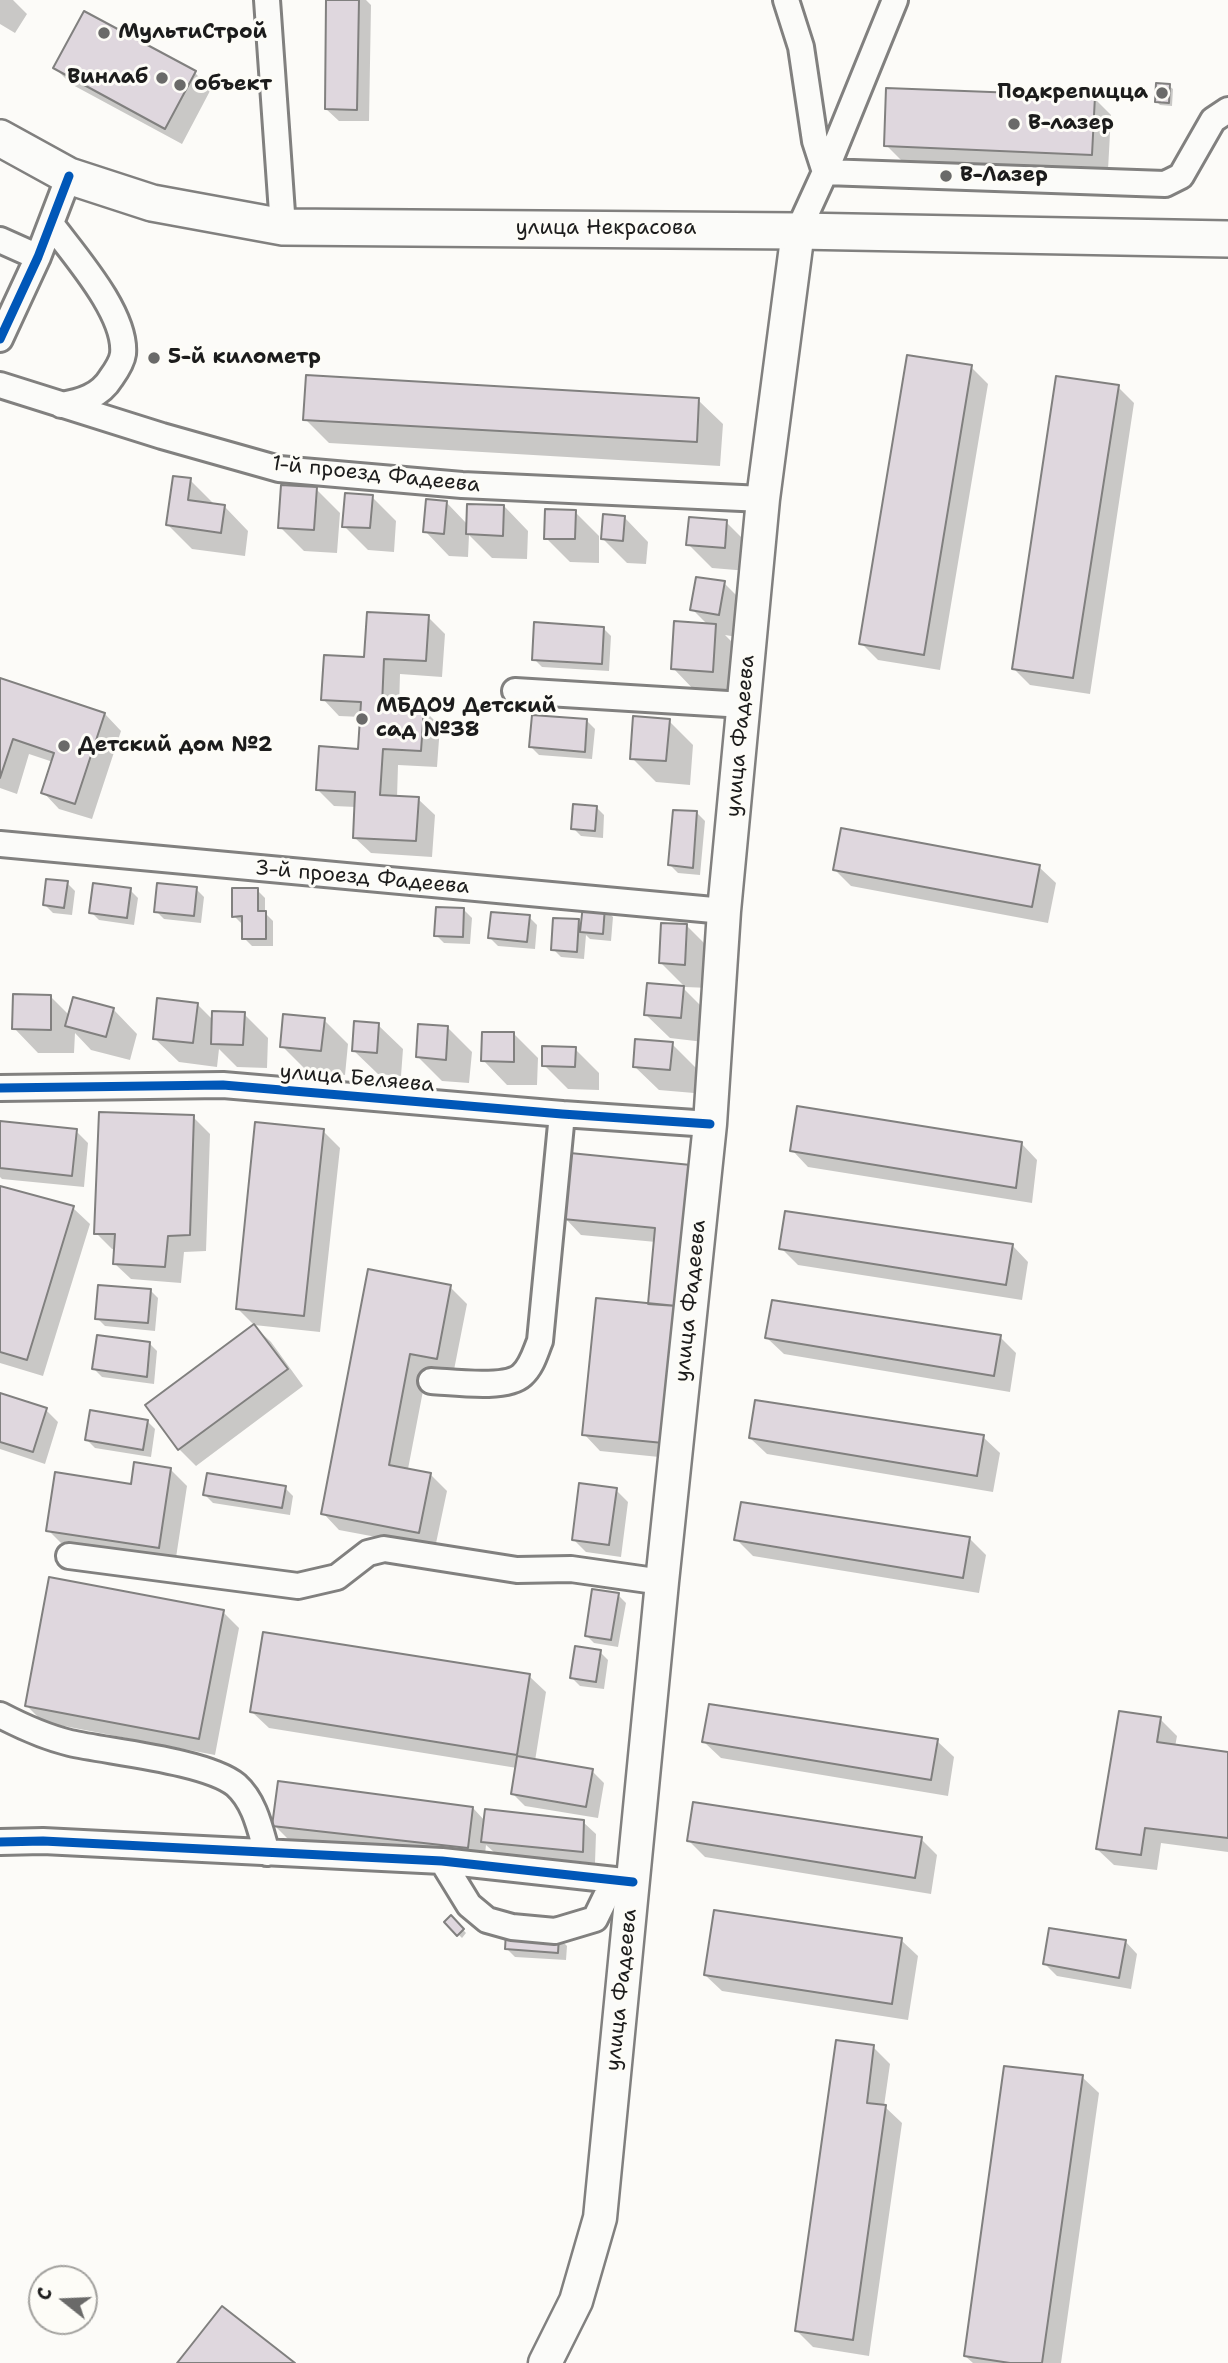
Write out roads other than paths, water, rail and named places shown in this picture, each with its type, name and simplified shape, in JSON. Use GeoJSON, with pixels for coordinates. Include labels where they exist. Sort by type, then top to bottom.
{"type":"FeatureCollection","features":[{"type":"Feature","properties":{"kind":"highway","name":"улица Некрасова"},"geometry":{"type":"LineString","coordinates":[[0,138],[69,176],[152,203],[283,227],[798,230],[1228,239]]}},
{"type":"Feature","properties":{"kind":"main road","name":"улица Фадеева"},"geometry":{"type":"LineString","coordinates":[[545,2362],[576,2301],[600,2218],[624,1881],[662,1582],[710,1124],[724,911],[763,499],[798,230]]}},
{"type":"Feature","properties":{"kind":"street"},"geometry":{"type":"LineString","coordinates":[[267,0],[283,227]]}},
{"type":"Feature","properties":{"kind":"street"},"geometry":{"type":"LineString","coordinates":[[786,0],[801,47],[815,141],[825,172]]}},
{"type":"Feature","properties":{"kind":"street"},"geometry":{"type":"LineString","coordinates":[[798,230],[825,172],[895,0]]}},
{"type":"Feature","properties":{"kind":"street"},"geometry":{"type":"LineString","coordinates":[[825,172],[1165,184],[1181,176],[1213,121],[1228,110]]}},
{"type":"Feature","properties":{"kind":"street"},"geometry":{"type":"LineString","coordinates":[[0,339],[38,257],[69,176]]}},
{"type":"Feature","properties":{"kind":"street"},"geometry":{"type":"LineString","coordinates":[[51,224],[90,275],[107,303],[120,330],[123,344],[123,357],[107,384],[96,395],[61,405]]}},
{"type":"Feature","properties":{"kind":"street"},"geometry":{"type":"LineString","coordinates":[[0,240],[38,257]]}},
{"type":"Feature","properties":{"kind":"street","name":"1-й проезд Фадеева"},"geometry":{"type":"LineString","coordinates":[[0,385],[279,469],[462,485],[763,499]]}},
{"type":"Feature","properties":{"kind":"street"},"geometry":{"type":"LineString","coordinates":[[515,691],[744,705]]}},
{"type":"Feature","properties":{"kind":"street","name":"3-й проезд Фадеева"},"geometry":{"type":"LineString","coordinates":[[0,844],[724,911]]}},
{"type":"Feature","properties":{"kind":"street","name":"улица Беляева"},"geometry":{"type":"LineString","coordinates":[[0,1088],[223,1085],[710,1124]]}},
{"type":"Feature","properties":{"kind":"street"},"geometry":{"type":"LineString","coordinates":[[431,1381],[503,1383],[520,1376],[532,1362],[540,1341],[562,1114]]}},
{"type":"Feature","properties":{"kind":"street"},"geometry":{"type":"LineString","coordinates":[[69,1556],[298,1586],[337,1577],[368,1553],[384,1549],[517,1570],[571,1569],[662,1582]]}},
{"type":"Feature","properties":{"kind":"street"},"geometry":{"type":"LineString","coordinates":[[0,1716],[37,1734],[69,1743],[210,1770],[236,1785],[253,1808],[267,1853]]}},
{"type":"Feature","properties":{"kind":"street"},"geometry":{"type":"LineString","coordinates":[[0,1842],[442,1861],[624,1881]]}},
{"type":"Feature","properties":{"kind":"street"},"geometry":{"type":"LineString","coordinates":[[442,1861],[469,1905],[487,1920],[512,1927],[555,1931],[596,1919],[624,1881]]}},
{"type":"Feature","properties":{"kind":"place","name":"МультиСтрой"},"geometry":{"type":"Point","coordinates":[104,33]}},
{"type":"Feature","properties":{"kind":"place","name":"Винлаб"},"geometry":{"type":"Point","coordinates":[162,78]}},
{"type":"Feature","properties":{"kind":"place","name":"объект"},"geometry":{"type":"Point","coordinates":[180,85]}},
{"type":"Feature","properties":{"kind":"place","name":"Подкрепицца"},"geometry":{"type":"Point","coordinates":[1162,93]}},
{"type":"Feature","properties":{"kind":"place","name":"В-лазер"},"geometry":{"type":"Point","coordinates":[1014,124]}},
{"type":"Feature","properties":{"kind":"place","name":"В-Лазер"},"geometry":{"type":"Point","coordinates":[946,176]}},
{"type":"Feature","properties":{"kind":"place","name":"5-й километр"},"geometry":{"type":"Point","coordinates":[154,358]}},
{"type":"Feature","properties":{"kind":"place","name":"МБДОУ Детский сад №38"},"geometry":{"type":"Point","coordinates":[362,719]}},
{"type":"Feature","properties":{"kind":"place","name":"Детский дом №2"},"geometry":{"type":"Point","coordinates":[64,746]}}]}
